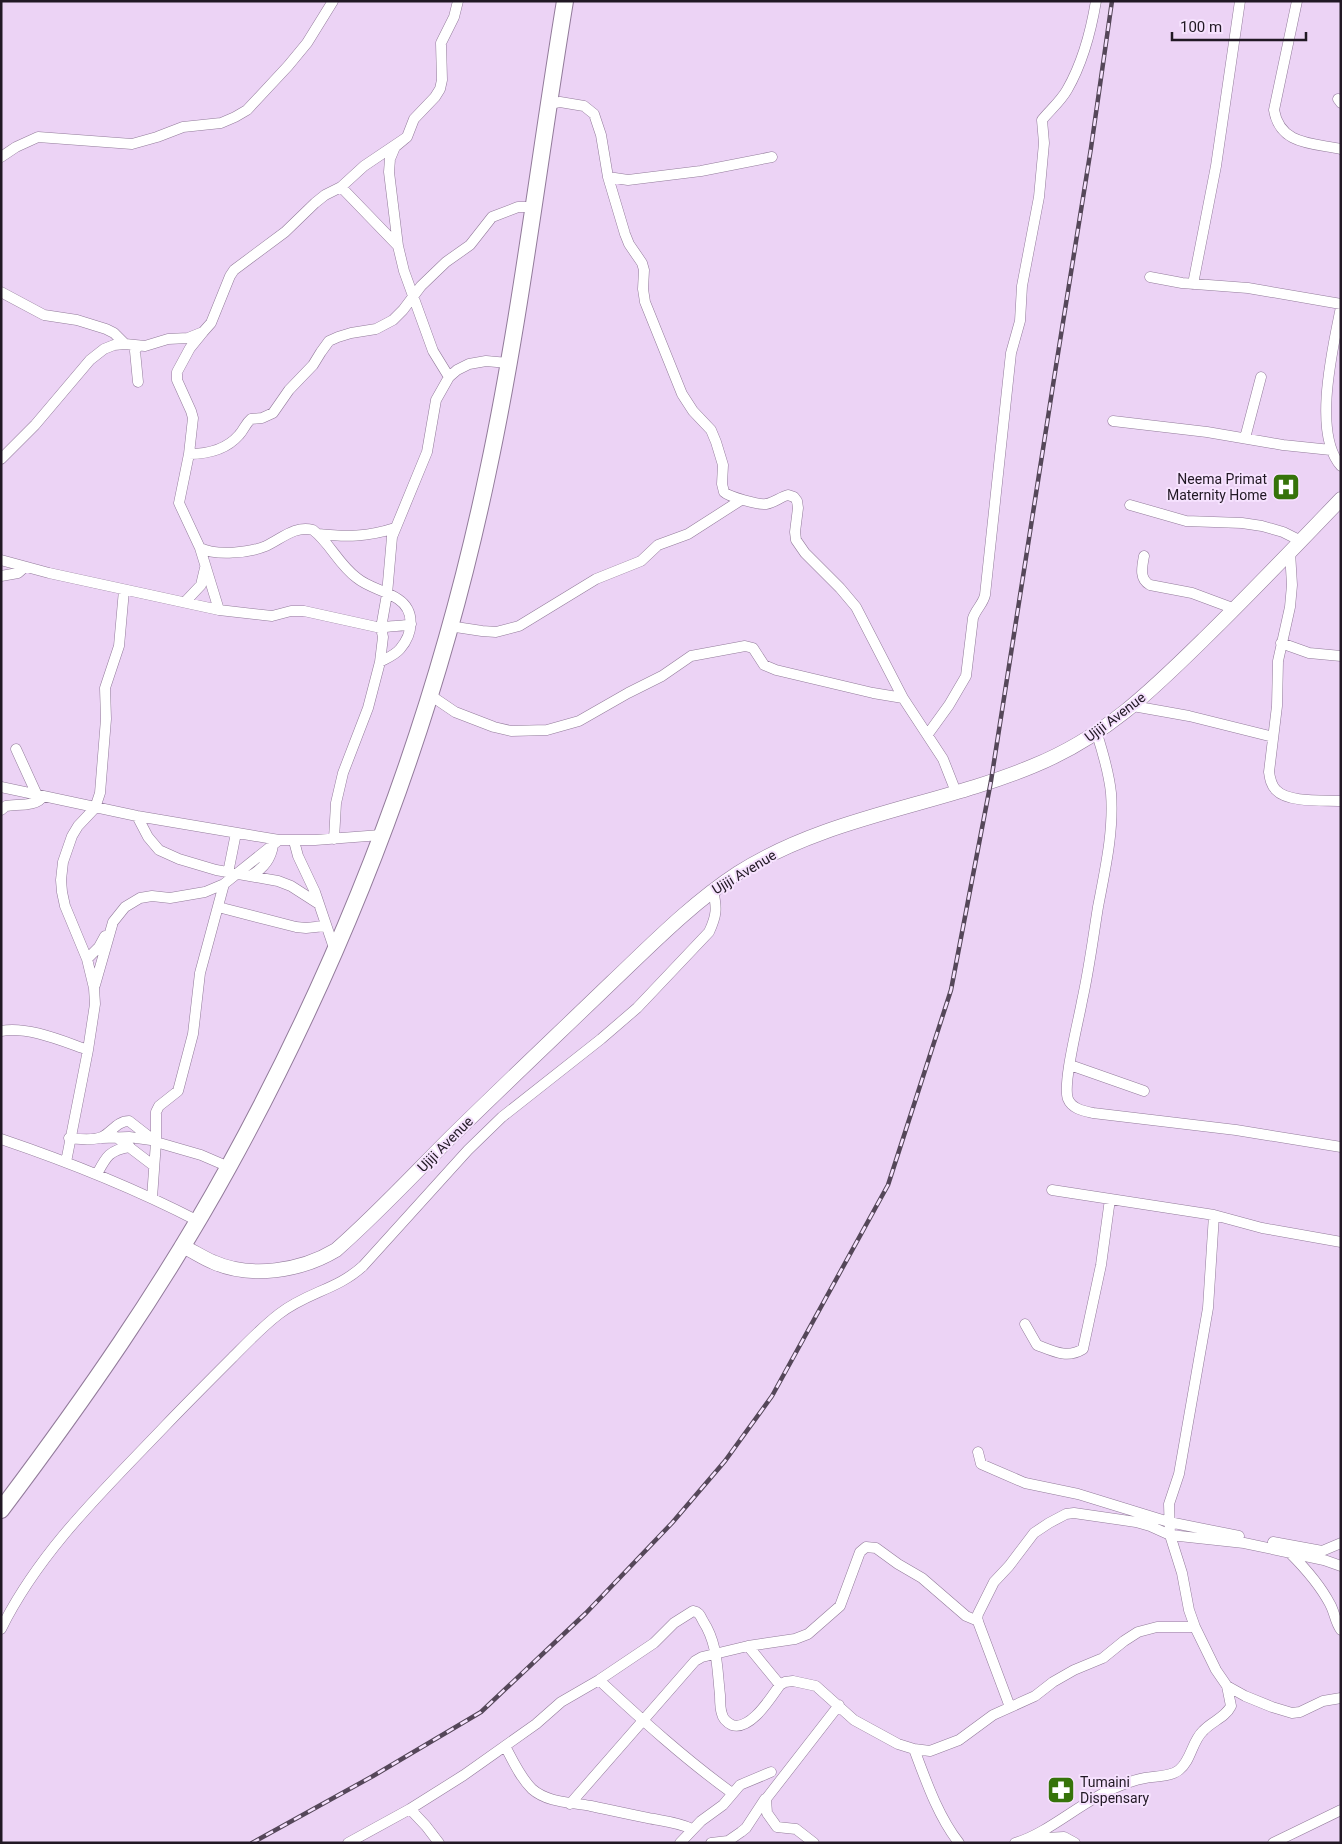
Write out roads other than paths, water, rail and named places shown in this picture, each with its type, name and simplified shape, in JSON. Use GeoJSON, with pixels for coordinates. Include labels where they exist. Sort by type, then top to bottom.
{"type":"FeatureCollection","features":[{"type":"Feature","properties":{"kind":"highway"},"geometry":{"type":"LineString","coordinates":[[1,1510],[106,1365],[198,1221],[229,1167],[287,1054],[335,951],[357,900],[411,756],[450,626],[487,475],[508,363],[565,1]]}},
{"type":"Feature","properties":{"kind":"main road","name":"Ujiji Avenue"},"geometry":{"type":"LineString","coordinates":[[182,1246],[230,1268],[249,1270],[275,1270],[302,1265],[321,1259],[336,1250],[565,1027],[714,890],[772,854],[788,847],[893,809],[956,792],[1035,766],[1097,734],[1133,706],[1235,609],[1341,499]]}},
{"type":"Feature","properties":{"kind":"street"},"geometry":{"type":"LineString","coordinates":[[1,156],[38,137],[132,144],[183,127],[221,123],[235,117],[247,110],[288,66],[307,43],[333,1]]}},
{"type":"Feature","properties":{"kind":"street"},"geometry":{"type":"LineString","coordinates":[[449,377],[433,351],[412,296],[398,246],[389,172],[390,159],[395,147],[407,137],[414,119],[440,89],[442,80],[440,43],[454,17],[458,1]]}},
{"type":"Feature","properties":{"kind":"street"},"geometry":{"type":"LineString","coordinates":[[928,734],[949,705],[966,676],[973,618],[984,595],[1011,353],[1020,321],[1022,286],[1041,183],[1044,143],[1042,120],[1059,102],[1073,77],[1089,31],[1096,1]]}},
{"type":"Feature","properties":{"kind":"street"},"geometry":{"type":"LineString","coordinates":[[1193,284],[1216,166],[1240,1]]}},
{"type":"Feature","properties":{"kind":"street"},"geometry":{"type":"LineString","coordinates":[[1297,1],[1274,110],[1276,120],[1279,128],[1291,138],[1341,148]]}},
{"type":"Feature","properties":{"kind":"street"},"geometry":{"type":"LineString","coordinates":[[549,104],[560,102],[584,106],[594,114],[605,151],[608,178],[625,234],[644,270],[643,289],[645,302],[687,404],[711,430],[716,442],[723,465],[722,484],[724,492],[740,500],[765,504],[783,496],[794,497],[798,508],[794,532],[796,540],[805,553],[854,603],[903,698],[943,759],[956,792]]}},
{"type":"Feature","properties":{"kind":"street"},"geometry":{"type":"LineString","coordinates":[[219,610],[200,548],[179,503],[189,454],[193,418],[177,380],[177,372],[190,348],[211,322],[234,270],[285,232],[325,195],[341,187],[364,166],[407,137]]}},
{"type":"Feature","properties":{"kind":"street"},"geometry":{"type":"LineString","coordinates":[[608,178],[628,180],[701,171],[772,157]]}},
{"type":"Feature","properties":{"kind":"street"},"geometry":{"type":"LineString","coordinates":[[341,187],[398,246]]}},
{"type":"Feature","properties":{"kind":"street"},"geometry":{"type":"LineString","coordinates":[[189,454],[202,454],[219,450],[240,435],[251,419],[262,418],[274,413],[289,390],[313,366],[329,341],[338,336],[384,326],[403,310],[412,296],[432,275],[470,245],[492,217],[518,207],[533,207]]}},
{"type":"Feature","properties":{"kind":"street"},"geometry":{"type":"LineString","coordinates":[[1150,277],[1193,284],[1248,288],[1341,306],[1327,397],[1326,434],[1331,450],[1341,466]]}},
{"type":"Feature","properties":{"kind":"street"},"geometry":{"type":"LineString","coordinates":[[1,292],[44,315],[77,320],[106,329],[114,333],[125,344]]}},
{"type":"Feature","properties":{"kind":"street"},"geometry":{"type":"LineString","coordinates":[[1,459],[35,424],[90,360],[104,349],[114,344],[145,346],[175,338],[188,338],[203,332]]}},
{"type":"Feature","properties":{"kind":"street"},"geometry":{"type":"LineString","coordinates":[[138,346],[135,351],[138,382]]}},
{"type":"Feature","properties":{"kind":"street"},"geometry":{"type":"LineString","coordinates":[[334,839],[336,803],[342,773],[368,708],[380,662],[391,546],[395,528],[426,452],[436,400],[449,377],[457,370],[469,364],[486,361],[508,363]]}},
{"type":"Feature","properties":{"kind":"street"},"geometry":{"type":"LineString","coordinates":[[1245,438],[1261,377]]}},
{"type":"Feature","properties":{"kind":"street"},"geometry":{"type":"LineString","coordinates":[[1113,421],[1331,450]]}},
{"type":"Feature","properties":{"kind":"street"},"geometry":{"type":"LineString","coordinates":[[450,626],[496,632],[519,626],[596,579],[641,561],[658,545],[688,534],[740,500]]}},
{"type":"Feature","properties":{"kind":"street"},"geometry":{"type":"LineString","coordinates":[[1130,506],[1186,521],[1242,523],[1262,526],[1283,532],[1301,541]]}},
{"type":"Feature","properties":{"kind":"street"},"geometry":{"type":"LineString","coordinates":[[200,548],[215,553],[256,550],[296,530],[305,528],[313,530],[357,578],[397,598],[403,603],[410,616],[411,624],[399,650],[380,662]]}},
{"type":"Feature","properties":{"kind":"street"},"geometry":{"type":"LineString","coordinates":[[318,534],[346,537],[361,536],[381,533],[395,528]]}},
{"type":"Feature","properties":{"kind":"street"},"geometry":{"type":"LineString","coordinates":[[1290,552],[1292,585],[1290,607],[1278,661],[1277,706],[1269,772],[1271,783],[1277,792],[1287,797],[1341,801]]}},
{"type":"Feature","properties":{"kind":"street"},"geometry":{"type":"LineString","coordinates":[[185,602],[201,585],[206,565],[215,553]]}},
{"type":"Feature","properties":{"kind":"street"},"geometry":{"type":"LineString","coordinates":[[1144,556],[1142,577],[1150,585],[1192,594],[1235,609]]}},
{"type":"Feature","properties":{"kind":"street"},"geometry":{"type":"LineString","coordinates":[[1,560],[124,590],[219,610],[272,616],[291,611],[304,611],[382,628],[411,624]]}},
{"type":"Feature","properties":{"kind":"street"},"geometry":{"type":"LineString","coordinates":[[1,576],[18,573],[25,567]]}},
{"type":"Feature","properties":{"kind":"street"},"geometry":{"type":"LineString","coordinates":[[66,1162],[69,1138],[88,1050],[94,1004],[94,988],[87,959],[65,906],[61,880],[67,847],[78,826],[95,808],[100,793],[106,719],[105,688],[119,646],[124,590]]}},
{"type":"Feature","properties":{"kind":"street"},"geometry":{"type":"LineString","coordinates":[[1281,643],[1309,653],[1341,656]]}},
{"type":"Feature","properties":{"kind":"street"},"geometry":{"type":"LineString","coordinates":[[430,695],[455,712],[494,727],[511,731],[547,730],[579,721],[662,676],[691,656],[745,646],[753,648],[760,661],[768,668],[805,678],[903,698]]}},
{"type":"Feature","properties":{"kind":"street"},"geometry":{"type":"LineString","coordinates":[[1133,706],[1196,718],[1273,737]]}},
{"type":"Feature","properties":{"kind":"street"},"geometry":{"type":"LineString","coordinates":[[1097,734],[1110,785],[1112,803],[1110,835],[1086,982],[1066,1087],[1071,1104],[1080,1110],[1093,1113],[1255,1132],[1341,1147]]}},
{"type":"Feature","properties":{"kind":"street"},"geometry":{"type":"LineString","coordinates":[[1,810],[6,806],[22,806],[38,801],[40,795],[16,748]]}},
{"type":"Feature","properties":{"kind":"street"},"geometry":{"type":"LineString","coordinates":[[1,787],[95,808],[236,832],[276,842],[381,835]]}},
{"type":"Feature","properties":{"kind":"street"},"geometry":{"type":"LineString","coordinates":[[136,816],[148,837],[159,850],[180,859],[231,874],[266,878],[290,886],[319,904]]}},
{"type":"Feature","properties":{"kind":"street"},"geometry":{"type":"LineString","coordinates":[[231,874],[236,832]]}},
{"type":"Feature","properties":{"kind":"street"},"geometry":{"type":"LineString","coordinates":[[294,841],[335,951]]}},
{"type":"Feature","properties":{"kind":"street"},"geometry":{"type":"LineString","coordinates":[[152,1198],[156,1112],[158,1106],[178,1090],[193,1034],[200,973],[224,884],[231,874],[276,842]]}},
{"type":"Feature","properties":{"kind":"street"},"geometry":{"type":"LineString","coordinates":[[250,876],[266,865],[276,842]]}},
{"type":"Feature","properties":{"kind":"street"},"geometry":{"type":"LineString","coordinates":[[87,959],[99,947],[125,906],[140,898],[152,896],[170,898],[205,892],[224,884]]}},
{"type":"Feature","properties":{"kind":"street"},"geometry":{"type":"LineString","coordinates":[[1,1629],[30,1578],[74,1523],[190,1400],[252,1338],[290,1305],[351,1277],[468,1150],[502,1117],[601,1039],[637,1008],[709,932],[716,912],[714,890]]}},
{"type":"Feature","properties":{"kind":"street"},"geometry":{"type":"LineString","coordinates":[[218,907],[296,927],[325,926]]}},
{"type":"Feature","properties":{"kind":"street"},"geometry":{"type":"LineString","coordinates":[[94,988],[114,922]]}},
{"type":"Feature","properties":{"kind":"street"},"geometry":{"type":"LineString","coordinates":[[1,1031],[24,1030],[88,1050]]}},
{"type":"Feature","properties":{"kind":"street"},"geometry":{"type":"LineString","coordinates":[[1070,1065],[1144,1091]]}},
{"type":"Feature","properties":{"kind":"street"},"geometry":{"type":"LineString","coordinates":[[100,1138],[120,1123],[129,1121],[154,1141]]}},
{"type":"Feature","properties":{"kind":"street"},"geometry":{"type":"LineString","coordinates":[[116,1137],[154,1166]]}},
{"type":"Feature","properties":{"kind":"street"},"geometry":{"type":"LineString","coordinates":[[69,1138],[116,1137],[154,1141],[201,1155],[229,1167]]}},
{"type":"Feature","properties":{"kind":"street"},"geometry":{"type":"LineString","coordinates":[[1,1139],[97,1174],[198,1221]]}},
{"type":"Feature","properties":{"kind":"street"},"geometry":{"type":"LineString","coordinates":[[97,1174],[106,1157],[119,1149],[130,1147]]}},
{"type":"Feature","properties":{"kind":"street"},"geometry":{"type":"LineString","coordinates":[[1052,1190],[1214,1214],[1262,1228],[1341,1242]]}},
{"type":"Feature","properties":{"kind":"street"},"geometry":{"type":"LineString","coordinates":[[1024,1324],[1037,1345],[1066,1355],[1076,1353],[1083,1348],[1102,1257],[1110,1199]]}},
{"type":"Feature","properties":{"kind":"street"},"geometry":{"type":"LineString","coordinates":[[1026,1840],[1077,1807],[1114,1788],[1179,1770],[1203,1730],[1226,1714],[1232,1706],[1227,1686],[1216,1670],[1195,1627],[1189,1610],[1182,1573],[1170,1535],[1169,1522],[1169,1504],[1179,1474],[1208,1308],[1214,1214]]}},
{"type":"Feature","properties":{"kind":"street"},"geometry":{"type":"LineString","coordinates":[[978,1452],[981,1464],[1026,1483],[1078,1494],[1169,1522],[1322,1551],[1341,1542]]}},
{"type":"Feature","properties":{"kind":"street"},"geometry":{"type":"LineString","coordinates":[[1010,1707],[978,1621],[978,1614],[994,1582],[1034,1533],[1066,1514],[1074,1513],[1136,1522],[1170,1535],[1244,1543],[1324,1560],[1341,1566]]}},
{"type":"Feature","properties":{"kind":"street"},"geometry":{"type":"LineString","coordinates":[[570,1804],[695,1661],[702,1657],[748,1646],[781,1642],[808,1634],[840,1606],[860,1552],[868,1546],[876,1548],[922,1578],[966,1616],[978,1621]]}},
{"type":"Feature","properties":{"kind":"street"},"geometry":{"type":"LineString","coordinates":[[1290,1553],[1316,1581],[1330,1605],[1341,1630]]}},
{"type":"Feature","properties":{"kind":"street"},"geometry":{"type":"LineString","coordinates":[[348,1843],[464,1775],[561,1702],[599,1680],[654,1643],[674,1623],[693,1611],[699,1613],[708,1628],[717,1654],[721,1714],[730,1724],[742,1725],[751,1720],[762,1711],[780,1685],[792,1681],[816,1686],[854,1720],[898,1744],[930,1751],[952,1743],[994,1715],[1035,1696],[1053,1682],[1074,1670],[1103,1658],[1138,1632],[1157,1627],[1195,1627]]}},
{"type":"Feature","properties":{"kind":"street"},"geometry":{"type":"LineString","coordinates":[[748,1646],[780,1685]]}},
{"type":"Feature","properties":{"kind":"street"},"geometry":{"type":"LineString","coordinates":[[599,1680],[690,1761],[732,1793]]}},
{"type":"Feature","properties":{"kind":"street"},"geometry":{"type":"LineString","coordinates":[[1227,1686],[1245,1696],[1292,1713],[1300,1712],[1323,1701],[1341,1698]]}},
{"type":"Feature","properties":{"kind":"street"},"geometry":{"type":"LineString","coordinates":[[711,1843],[728,1841],[745,1829],[839,1705]]}},
{"type":"Feature","properties":{"kind":"street"},"geometry":{"type":"LineString","coordinates":[[505,1746],[520,1773],[533,1790],[570,1804],[592,1806],[608,1811],[620,1811],[681,1824],[692,1829]]}},
{"type":"Feature","properties":{"kind":"street"},"geometry":{"type":"LineString","coordinates":[[914,1749],[941,1812],[959,1843]]}},
{"type":"Feature","properties":{"kind":"street"},"geometry":{"type":"LineString","coordinates":[[680,1843],[692,1829],[723,1805],[743,1783],[763,1777],[771,1772]]}},
{"type":"Feature","properties":{"kind":"street"},"geometry":{"type":"LineString","coordinates":[[766,1799],[767,1813],[777,1827],[796,1829],[814,1843]]}},
{"type":"Feature","properties":{"kind":"street"},"geometry":{"type":"LineString","coordinates":[[410,1808],[439,1843]]}},
{"type":"Feature","properties":{"kind":"street"},"geometry":{"type":"LineString","coordinates":[[1274,1843],[1341,1810]]}},
{"type":"Feature","properties":{"kind":"street"},"geometry":{"type":"LineString","coordinates":[[1015,1843],[1026,1840],[1064,1837],[1075,1843]]}},
{"type":"Feature","properties":{"kind":"railway"},"geometry":{"type":"LineString","coordinates":[[252,1843],[373,1776],[481,1712],[586,1613],[672,1523],[725,1461],[772,1396],[888,1185],[951,990],[991,781],[1091,148],[1112,1]]}},
{"type":"Feature","properties":{"kind":"place","name":"Neema Primat Maternity Home"},"geometry":{"type":"Point","coordinates":[1286,487]}},
{"type":"Feature","properties":{"kind":"place","name":"Tumaini Dispensary"},"geometry":{"type":"Point","coordinates":[1061,1790]}}]}
